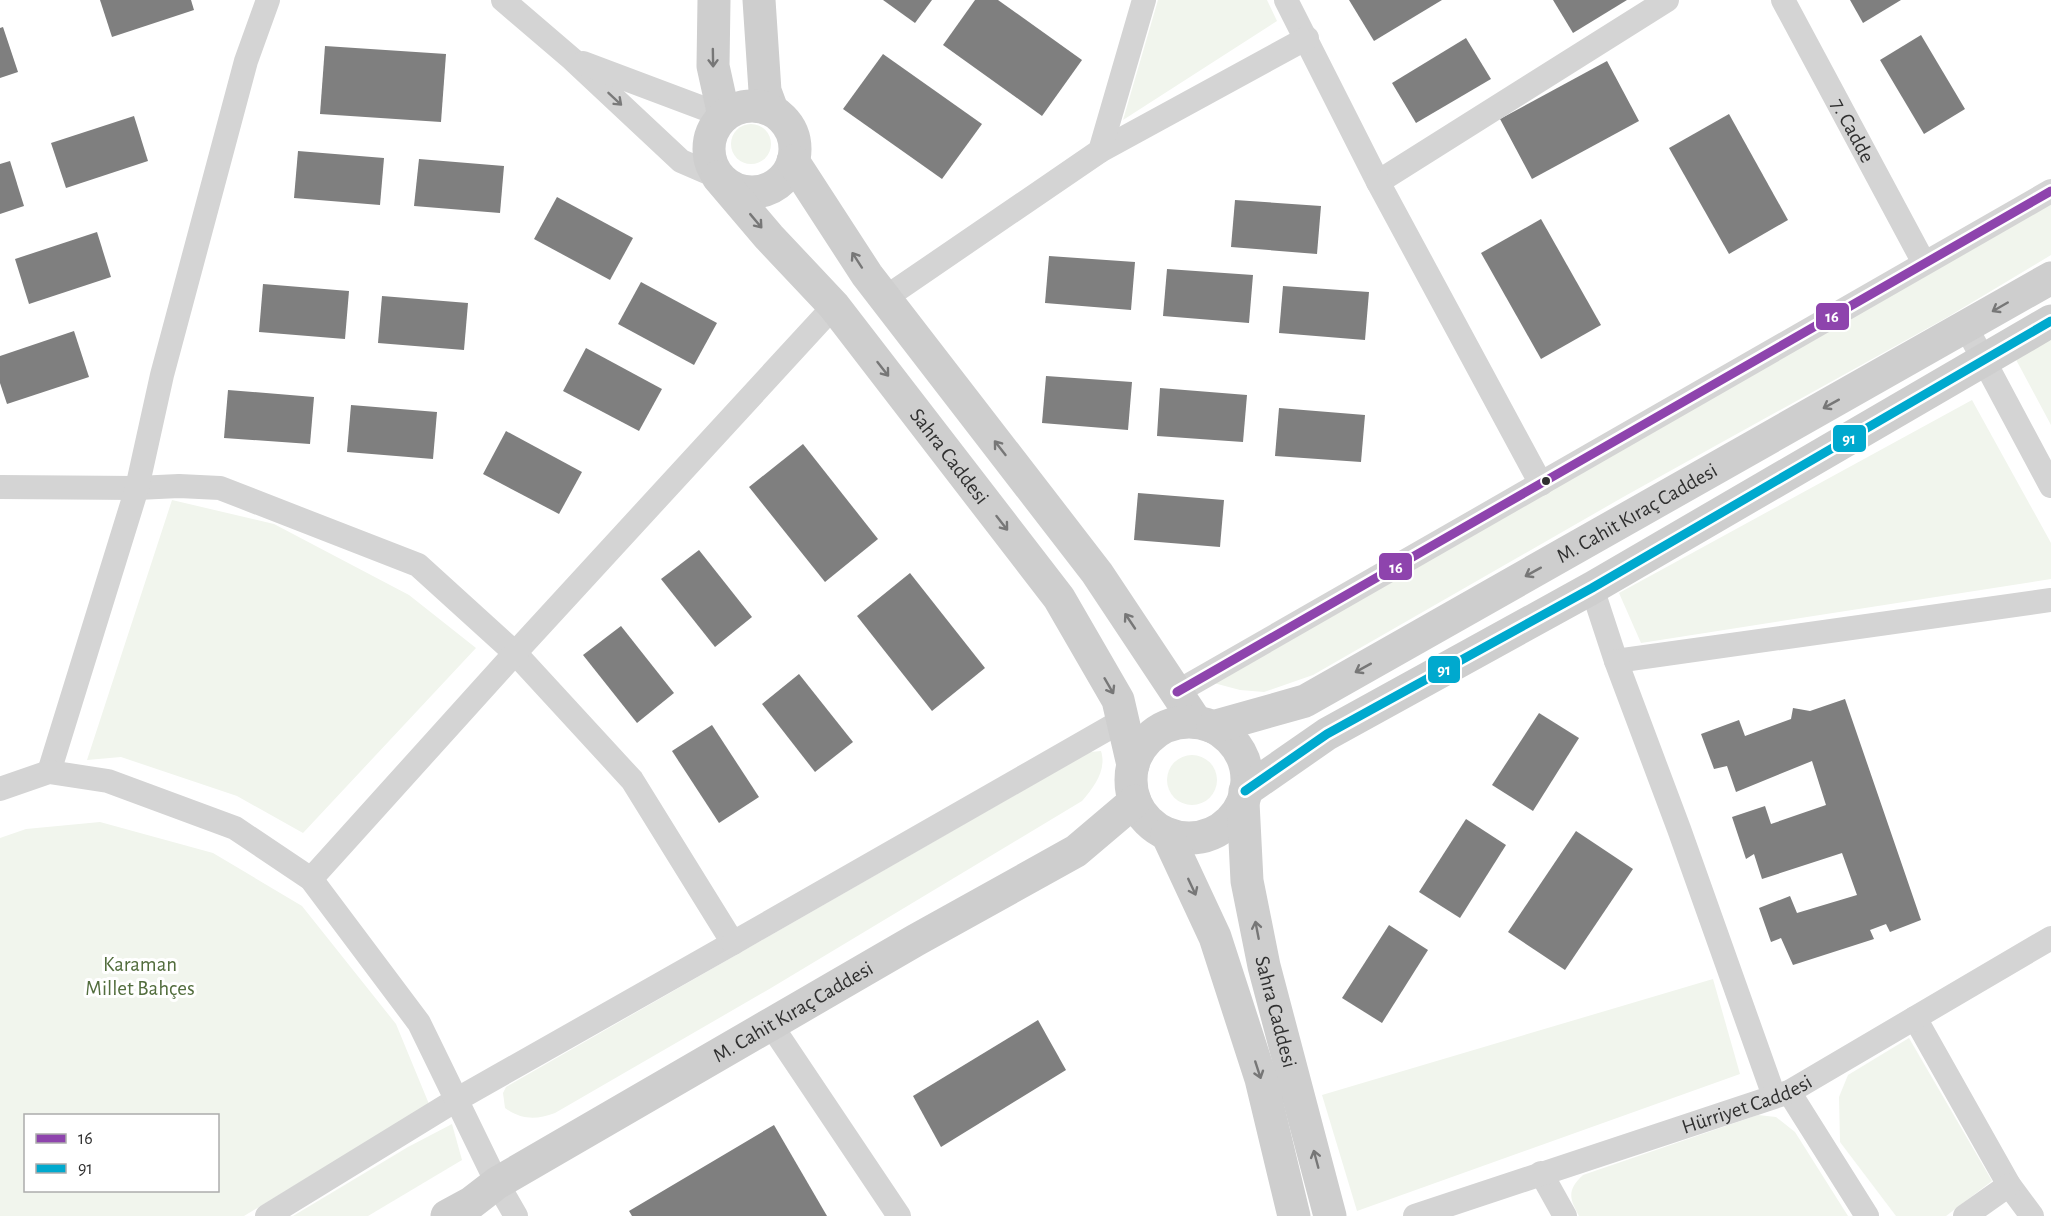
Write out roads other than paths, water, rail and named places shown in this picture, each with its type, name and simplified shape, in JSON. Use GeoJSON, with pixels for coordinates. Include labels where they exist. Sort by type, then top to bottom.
{"type":"FeatureCollection","features":[{"type":"Feature","properties":{"kind":"street"},"geometry":{"type":"LineString","coordinates":[[49,772],[137,488],[162,375],[246,61],[268,0]]}},
{"type":"Feature","properties":{"kind":"street"},"geometry":{"type":"LineString","coordinates":[[503,0],[572,59],[681,161],[718,177],[740,191],[767,190],[779,183],[788,173],[794,161],[796,146],[792,132],[784,119],[772,110],[747,105],[724,116]]}},
{"type":"Feature","properties":{"kind":"street"},"geometry":{"type":"LineString","coordinates":[[714,0],[713,66],[724,116]]}},
{"type":"Feature","properties":{"kind":"street"},"geometry":{"type":"LineString","coordinates":[[759,0],[765,91],[772,110]]}},
{"type":"Feature","properties":{"kind":"street"},"geometry":{"type":"LineString","coordinates":[[1100,151],[1144,0]]}},
{"type":"Feature","properties":{"kind":"street"},"geometry":{"type":"LineString","coordinates":[[1286,0],[1378,182],[1541,484]]}},
{"type":"Feature","properties":{"kind":"street"},"geometry":{"type":"LineString","coordinates":[[1378,182],[1667,0]]}},
{"type":"Feature","properties":{"kind":"street","name":"7. Cadde"},"geometry":{"type":"LineString","coordinates":[[1783,0],[1924,263]]}},
{"type":"Feature","properties":{"kind":"street"},"geometry":{"type":"LineString","coordinates":[[885,298],[1100,151],[1307,38]]}},
{"type":"Feature","properties":{"kind":"street"},"geometry":{"type":"LineString","coordinates":[[572,59],[724,116]]}},
{"type":"Feature","properties":{"kind":"street","name":"Sahra Caddesi"},"geometry":{"type":"LineString","coordinates":[[724,116],[715,126],[710,138],[709,152],[718,177],[769,237],[834,306],[1059,598],[1118,700],[1133,765]]}},
{"type":"Feature","properties":{"kind":"street"},"geometry":{"type":"LineString","coordinates":[[794,161],[867,275],[1097,573],[1177,692],[1205,725],[1228,737],[1239,751],[1246,767],[1244,797],[1233,818],[1219,830],[1202,837],[1184,838],[1167,834],[1148,820],[1135,801],[1132,789],[1133,765],[1140,750],[1150,737],[1164,728],[1180,723],[1205,725]]}},
{"type":"Feature","properties":{"kind":"street"},"geometry":{"type":"LineString","coordinates":[[1177,692],[2051,191]]}},
{"type":"Feature","properties":{"kind":"street","name":"M. Cahit Kıraç Caddesi"},"geometry":{"type":"LineString","coordinates":[[1205,725],[1305,701],[2051,278]]}},
{"type":"Feature","properties":{"kind":"street"},"geometry":{"type":"LineString","coordinates":[[311,879],[514,653],[834,306]]}},
{"type":"Feature","properties":{"kind":"street","name":"M. Cahit Kıraç Caddesi"},"geometry":{"type":"LineString","coordinates":[[1244,797],[1327,734],[1592,588],[2051,321]]}},
{"type":"Feature","properties":{"kind":"street"},"geometry":{"type":"LineString","coordinates":[[1966,327],[2051,486]]}},
{"type":"Feature","properties":{"kind":"street"},"geometry":{"type":"LineString","coordinates":[[0,487],[179,486],[220,488],[418,565],[514,653],[633,780],[733,943]]}},
{"type":"Feature","properties":{"kind":"street"},"geometry":{"type":"LineString","coordinates":[[1592,588],[1616,661],[1683,840],[1782,1094],[1867,1216]]}},
{"type":"Feature","properties":{"kind":"street"},"geometry":{"type":"LineString","coordinates":[[1616,661],[2051,600]]}},
{"type":"Feature","properties":{"kind":"street"},"geometry":{"type":"LineString","coordinates":[[267,1216],[456,1100],[1123,720]]}},
{"type":"Feature","properties":{"kind":"street"},"geometry":{"type":"LineString","coordinates":[[0,789],[49,772],[108,781],[235,828],[311,879],[419,1023],[497,1183],[516,1216]]}},
{"type":"Feature","properties":{"kind":"street","name":"Sahra Caddesi"},"geometry":{"type":"LineString","coordinates":[[1244,797],[1247,881],[1264,966],[1330,1216]]}},
{"type":"Feature","properties":{"kind":"street","name":"M. Cahit Kıraç Caddesi"},"geometry":{"type":"LineString","coordinates":[[447,1216],[471,1203],[497,1183],[1076,851],[1135,801]]}},
{"type":"Feature","properties":{"kind":"street","name":"Sahra Caddesi"},"geometry":{"type":"LineString","coordinates":[[1167,834],[1215,936],[1261,1079],[1294,1216]]}},
{"type":"Feature","properties":{"kind":"street","name":"Hürriyet Caddesi"},"geometry":{"type":"LineString","coordinates":[[1415,1216],[1782,1094],[2051,938]]}},
{"type":"Feature","properties":{"kind":"street"},"geometry":{"type":"LineString","coordinates":[[1915,1018],[2010,1185],[2032,1216]]}},
{"type":"Feature","properties":{"kind":"street"},"geometry":{"type":"LineString","coordinates":[[771,1025],[899,1216]]}},
{"type":"Feature","properties":{"kind":"street"},"geometry":{"type":"LineString","coordinates":[[1541,1173],[1565,1216]]}},
{"type":"Feature","properties":{"kind":"street"},"geometry":{"type":"LineString","coordinates":[[1965,1216],[2010,1185]]}},
{"type":"Feature","properties":{"kind":"park label","name":"Karaman Millet Bahçes"},"geometry":{"type":"Point","coordinates":[140,976]}}]}
